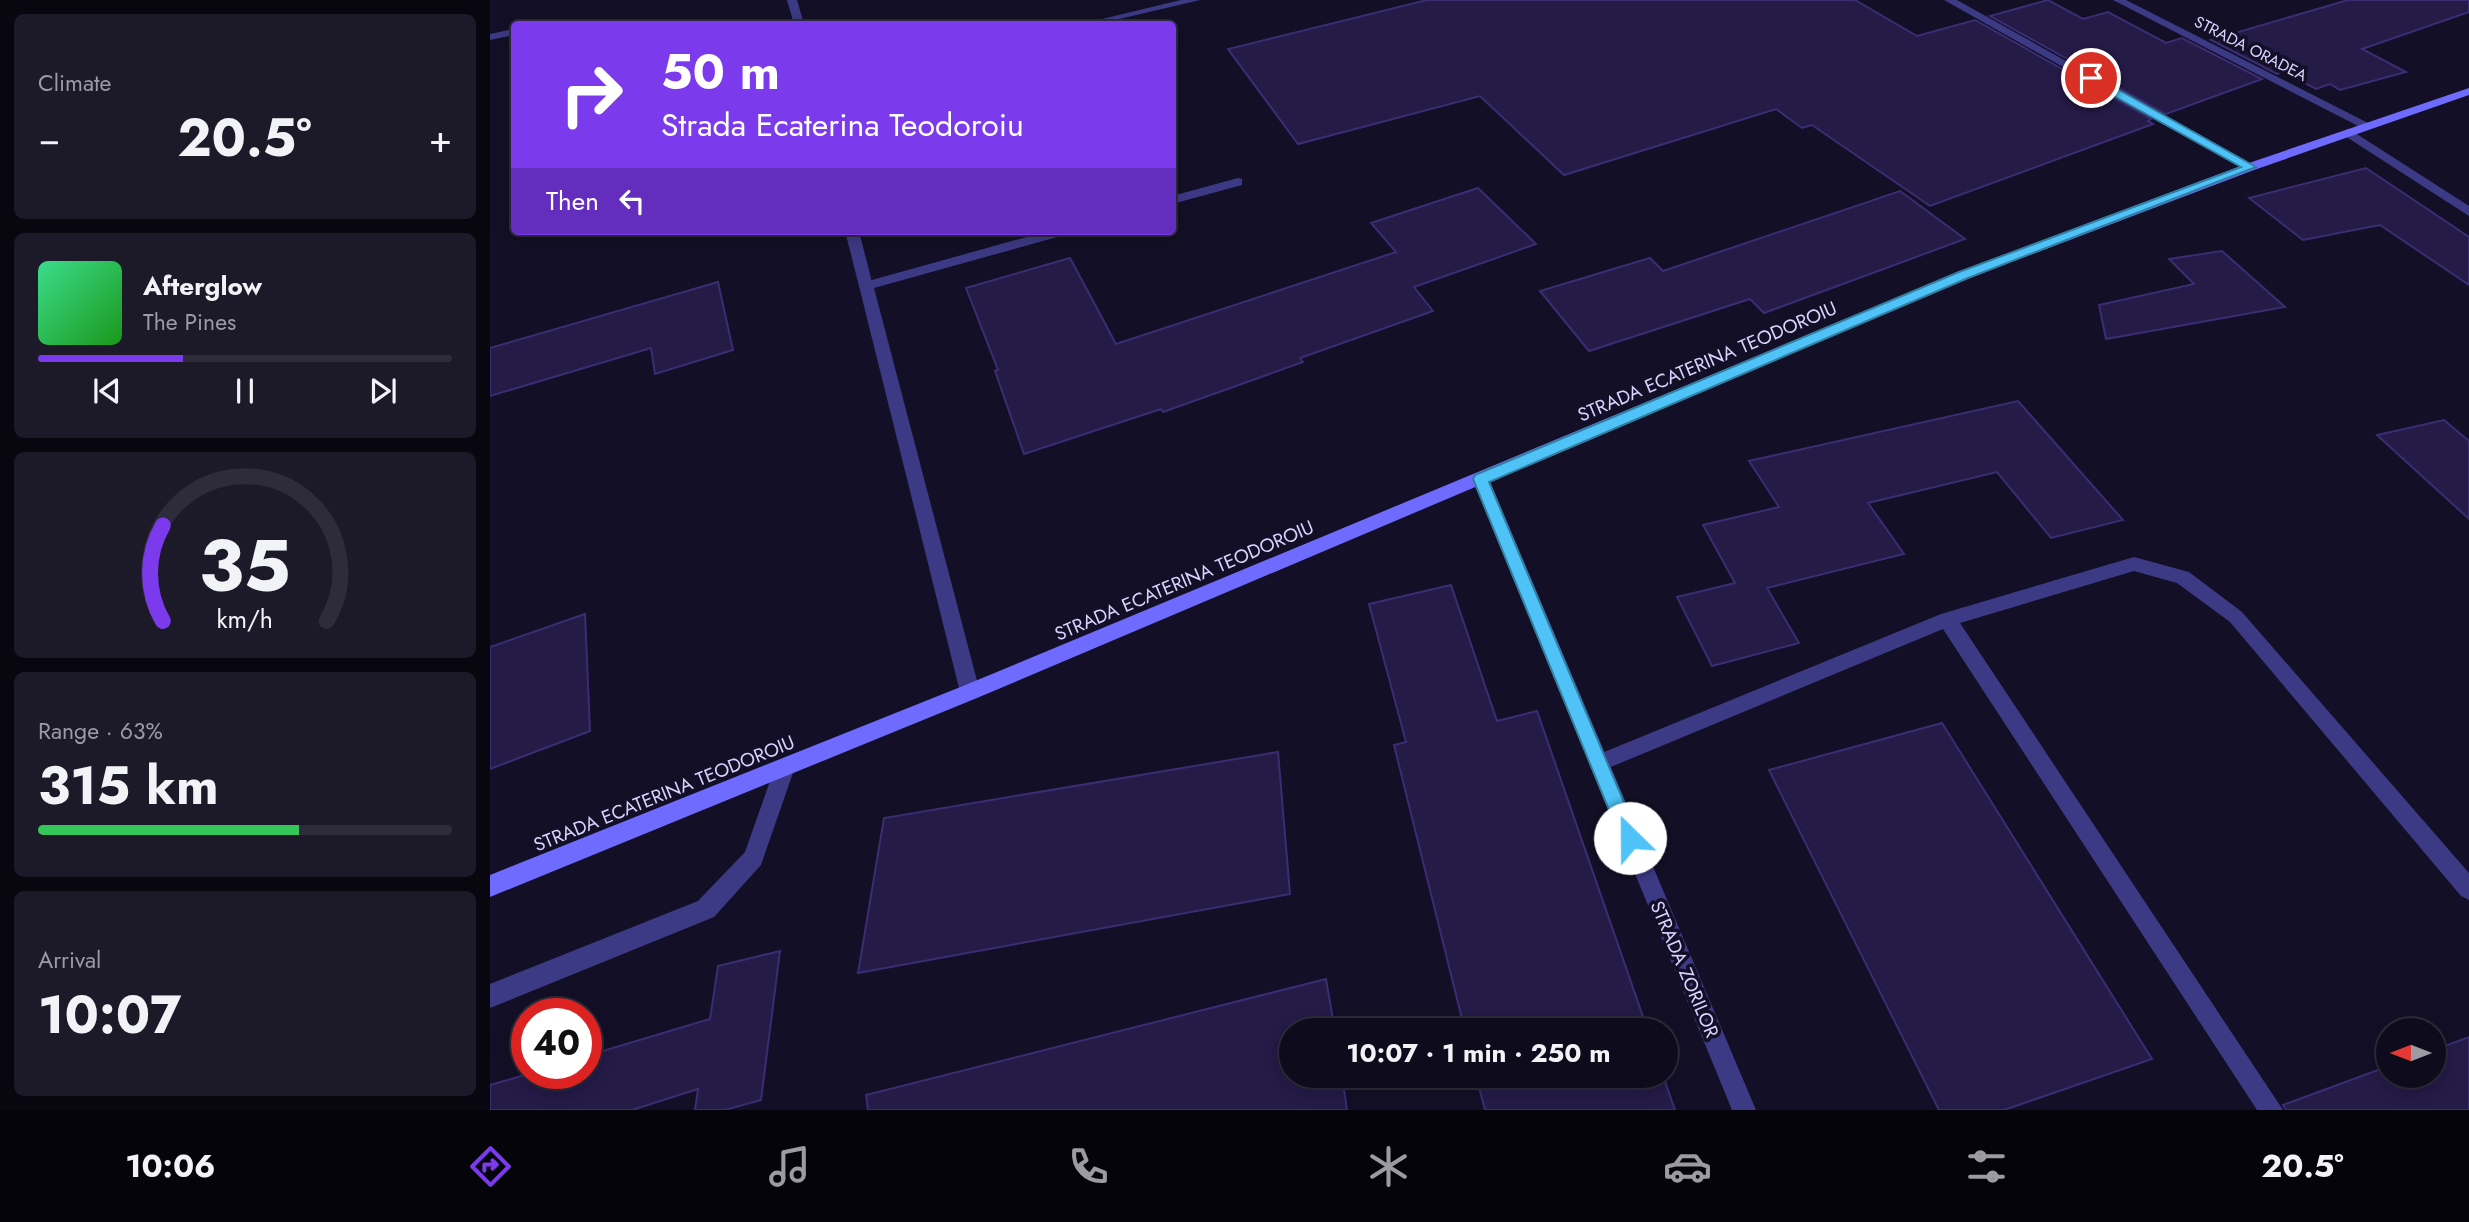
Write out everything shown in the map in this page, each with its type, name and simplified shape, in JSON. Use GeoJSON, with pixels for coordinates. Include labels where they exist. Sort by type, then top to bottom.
{"type":"FeatureCollection","features":[{"type":"Feature","properties":{"kind":"main road","name":"STRADA ECATERINA TEODOROIU"},"geometry":{"type":"LineString","coordinates":[[490,886],[971,692],[1964,275],[2250,167],[2469,91]]}},
{"type":"Feature","properties":{"kind":"street"},"geometry":{"type":"LineString","coordinates":[[792,0],[798,21]]}},
{"type":"Feature","properties":{"kind":"street"},"geometry":{"type":"LineString","coordinates":[[1100,21],[1195,0]]}},
{"type":"Feature","properties":{"kind":"street"},"geometry":{"type":"LineString","coordinates":[[1949,0],[2250,167]]}},
{"type":"Feature","properties":{"kind":"street","name":"STRADA ORADEA"},"geometry":{"type":"LineString","coordinates":[[2118,0],[2368,126]]}},
{"type":"Feature","properties":{"kind":"street"},"geometry":{"type":"LineString","coordinates":[[490,37],[511,33]]}},
{"type":"Feature","properties":{"kind":"street"},"geometry":{"type":"LineString","coordinates":[[2349,133],[2469,212]]}},
{"type":"Feature","properties":{"kind":"street"},"geometry":{"type":"LineString","coordinates":[[1176,199],[1238,182]]}},
{"type":"Feature","properties":{"kind":"street"},"geometry":{"type":"LineString","coordinates":[[853,235],[971,692]]}},
{"type":"Feature","properties":{"kind":"street"},"geometry":{"type":"LineString","coordinates":[[866,286],[1049,235]]}},
{"type":"Feature","properties":{"kind":"street","name":"STRADA ZORILOR"},"geometry":{"type":"LineString","coordinates":[[1481,479],[1744,1110]]}},
{"type":"Feature","properties":{"kind":"street"},"geometry":{"type":"LineString","coordinates":[[1599,763],[1947,619],[2134,564],[2183,577],[2236,617],[2469,889]]}},
{"type":"Feature","properties":{"kind":"street"},"geometry":{"type":"LineString","coordinates":[[1947,619],[2271,1110]]}},
{"type":"Feature","properties":{"kind":"street"},"geometry":{"type":"LineString","coordinates":[[490,996],[706,909],[752,858],[785,767]]}},
{"type":"Feature","properties":{"kind":"building"},"geometry":{"type":"Polygon","coordinates":[[[1427,0],[1855,0],[1917,36],[1975,20],[2151,119],[2148,121],[2153,124],[1930,206],[1812,125],[1802,128],[1776,109],[1564,175],[1480,96],[1298,144],[1228,49],[1427,0]]]}},
{"type":"Feature","properties":{"kind":"building"},"geometry":{"type":"Polygon","coordinates":[[[2048,0],[2083,19],[2108,12],[2166,43],[2182,38],[2262,79],[2166,114],[1990,16],[2048,0]]]}},
{"type":"Feature","properties":{"kind":"building"},"geometry":{"type":"Polygon","coordinates":[[[2348,0],[2469,0],[2469,12],[2362,49],[2406,72],[2340,90],[2330,84],[2316,89],[2284,72],[2277,74],[2211,40],[2348,0]]]}},
{"type":"Feature","properties":{"kind":"building"},"geometry":{"type":"Polygon","coordinates":[[[2366,168],[2469,237],[2469,285],[2380,225],[2303,240],[2249,198],[2366,168]]]}},
{"type":"Feature","properties":{"kind":"building"},"geometry":{"type":"Polygon","coordinates":[[[1478,188],[1536,244],[1414,287],[1433,311],[1300,358],[1303,362],[1163,412],[1161,409],[1024,454],[995,371],[998,370],[966,288],[1070,258],[1116,344],[1396,252],[1371,223],[1478,188]]]}},
{"type":"Feature","properties":{"kind":"building"},"geometry":{"type":"Polygon","coordinates":[[[1900,191],[1965,239],[1764,313],[1750,299],[1589,351],[1540,291],[1650,258],[1663,271],[1900,191]]]}},
{"type":"Feature","properties":{"kind":"building"},"geometry":{"type":"Polygon","coordinates":[[[2222,251],[2285,307],[2106,339],[2099,305],[2194,284],[2169,259],[2222,251]]]}},
{"type":"Feature","properties":{"kind":"building"},"geometry":{"type":"Polygon","coordinates":[[[718,282],[733,350],[655,374],[651,348],[490,396],[490,348],[718,282]]]}},
{"type":"Feature","properties":{"kind":"building"},"geometry":{"type":"Polygon","coordinates":[[[2018,401],[2123,520],[2051,538],[1997,472],[1868,503],[1904,554],[1767,588],[1799,643],[1712,666],[1677,597],[1735,583],[1703,525],[1779,507],[1749,461],[2018,401]]]}},
{"type":"Feature","properties":{"kind":"building"},"geometry":{"type":"Polygon","coordinates":[[[2444,420],[2469,441],[2469,519],[2377,435],[2444,420]]]}},
{"type":"Feature","properties":{"kind":"building"},"geometry":{"type":"Polygon","coordinates":[[[1451,585],[1497,721],[1537,711],[1643,1018],[1462,1018],[1394,745],[1406,742],[1369,604],[1451,585]]]}},
{"type":"Feature","properties":{"kind":"building"},"geometry":{"type":"Polygon","coordinates":[[[585,614],[590,731],[490,769],[490,647],[585,614]]]}},
{"type":"Feature","properties":{"kind":"building"},"geometry":{"type":"Polygon","coordinates":[[[1942,723],[2152,1059],[2004,1110],[1939,1110],[1769,770],[1942,723]]]}},
{"type":"Feature","properties":{"kind":"building"},"geometry":{"type":"Polygon","coordinates":[[[1278,752],[1290,894],[858,973],[884,818],[1278,752]]]}},
{"type":"Feature","properties":{"kind":"building"},"geometry":{"type":"Polygon","coordinates":[[[780,951],[761,1100],[725,1110],[695,1110],[698,1089],[632,1110],[490,1110],[490,1085],[511,1079],[511,1089],[602,1089],[602,1051],[710,1019],[718,966],[780,951]]]}},
{"type":"Feature","properties":{"kind":"building"},"geometry":{"type":"Polygon","coordinates":[[[1326,979],[1333,1018],[1279,1018],[1279,1088],[1344,1088],[1347,1110],[868,1110],[866,1095],[1326,979]]]}},
{"type":"Feature","properties":{"kind":"building"},"geometry":{"type":"Polygon","coordinates":[[[2469,1037],[2469,1110],[2286,1110],[2283,1105],[2376,1071],[2376,1088],[2446,1088],[2446,1046],[2469,1037]]]}},
{"type":"Feature","properties":{"kind":"building"},"geometry":{"type":"Polygon","coordinates":[[[1479,1088],[1667,1088],[1675,1110],[1485,1110],[1479,1088]]]}},
{"type":"Feature","properties":{"kind":"route"},"geometry":{"type":"LineString","coordinates":[[1630,838],[1481,479],[1964,275],[2250,167],[2091,78]]}}]}
